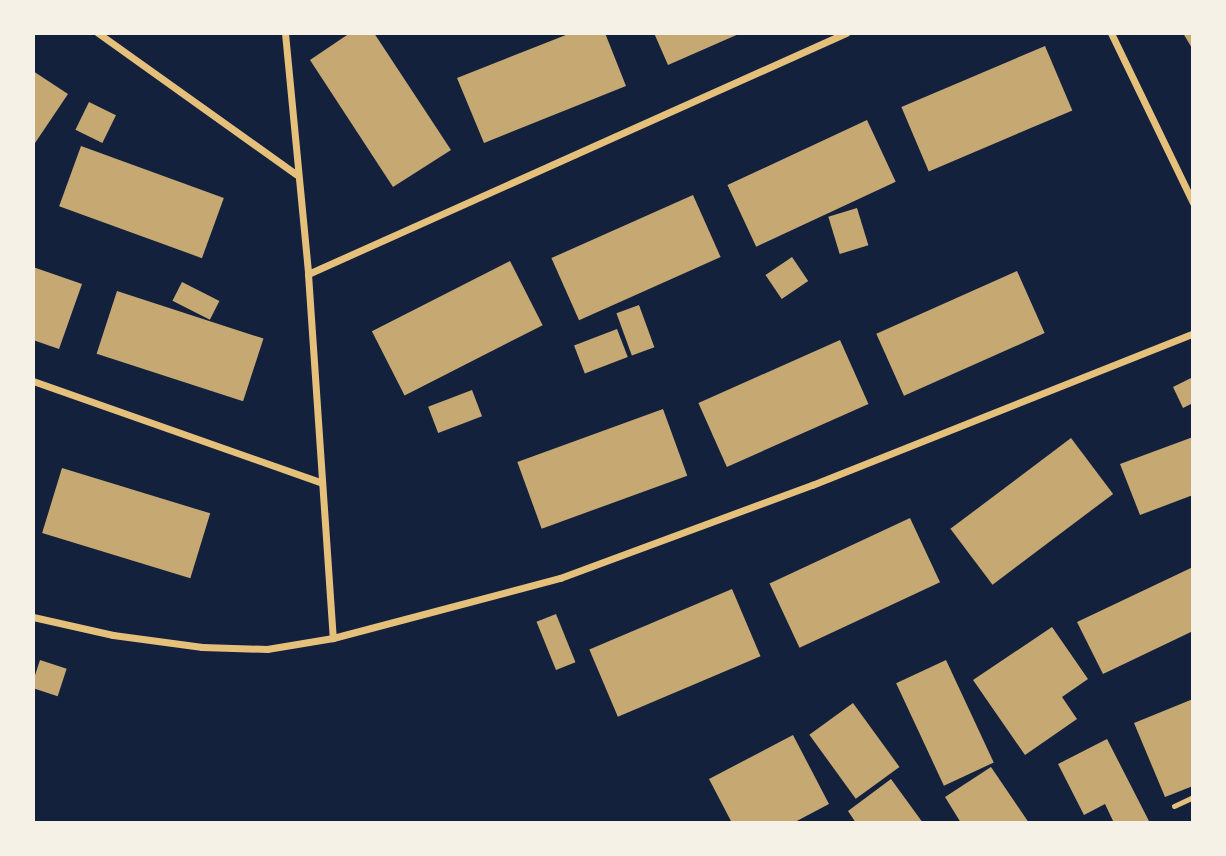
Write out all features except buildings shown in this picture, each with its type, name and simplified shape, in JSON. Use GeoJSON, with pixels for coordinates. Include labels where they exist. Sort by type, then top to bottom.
{"type":"FeatureCollection","features":[{"type":"Feature","properties":{"kind":"street"},"geometry":{"type":"LineString","coordinates":[[98,33],[296,174]]}},
{"type":"Feature","properties":{"kind":"street"},"geometry":{"type":"LineString","coordinates":[[285,33],[296,174],[308,274],[333,638]]}},
{"type":"Feature","properties":{"kind":"street"},"geometry":{"type":"LineString","coordinates":[[308,274],[846,33]]}},
{"type":"Feature","properties":{"kind":"street"},"geometry":{"type":"LineString","coordinates":[[1111,33],[1193,203]]}},
{"type":"Feature","properties":{"kind":"street"},"geometry":{"type":"LineString","coordinates":[[33,617],[113,635],[202,647],[267,649],[333,638],[560,578],[812,485],[1193,333]]}},
{"type":"Feature","properties":{"kind":"street"},"geometry":{"type":"LineString","coordinates":[[33,381],[322,483]]}},
{"type":"Feature","properties":{"kind":"lane"},"geometry":{"type":"LineString","coordinates":[[1174,806],[1193,797]]}}]}
